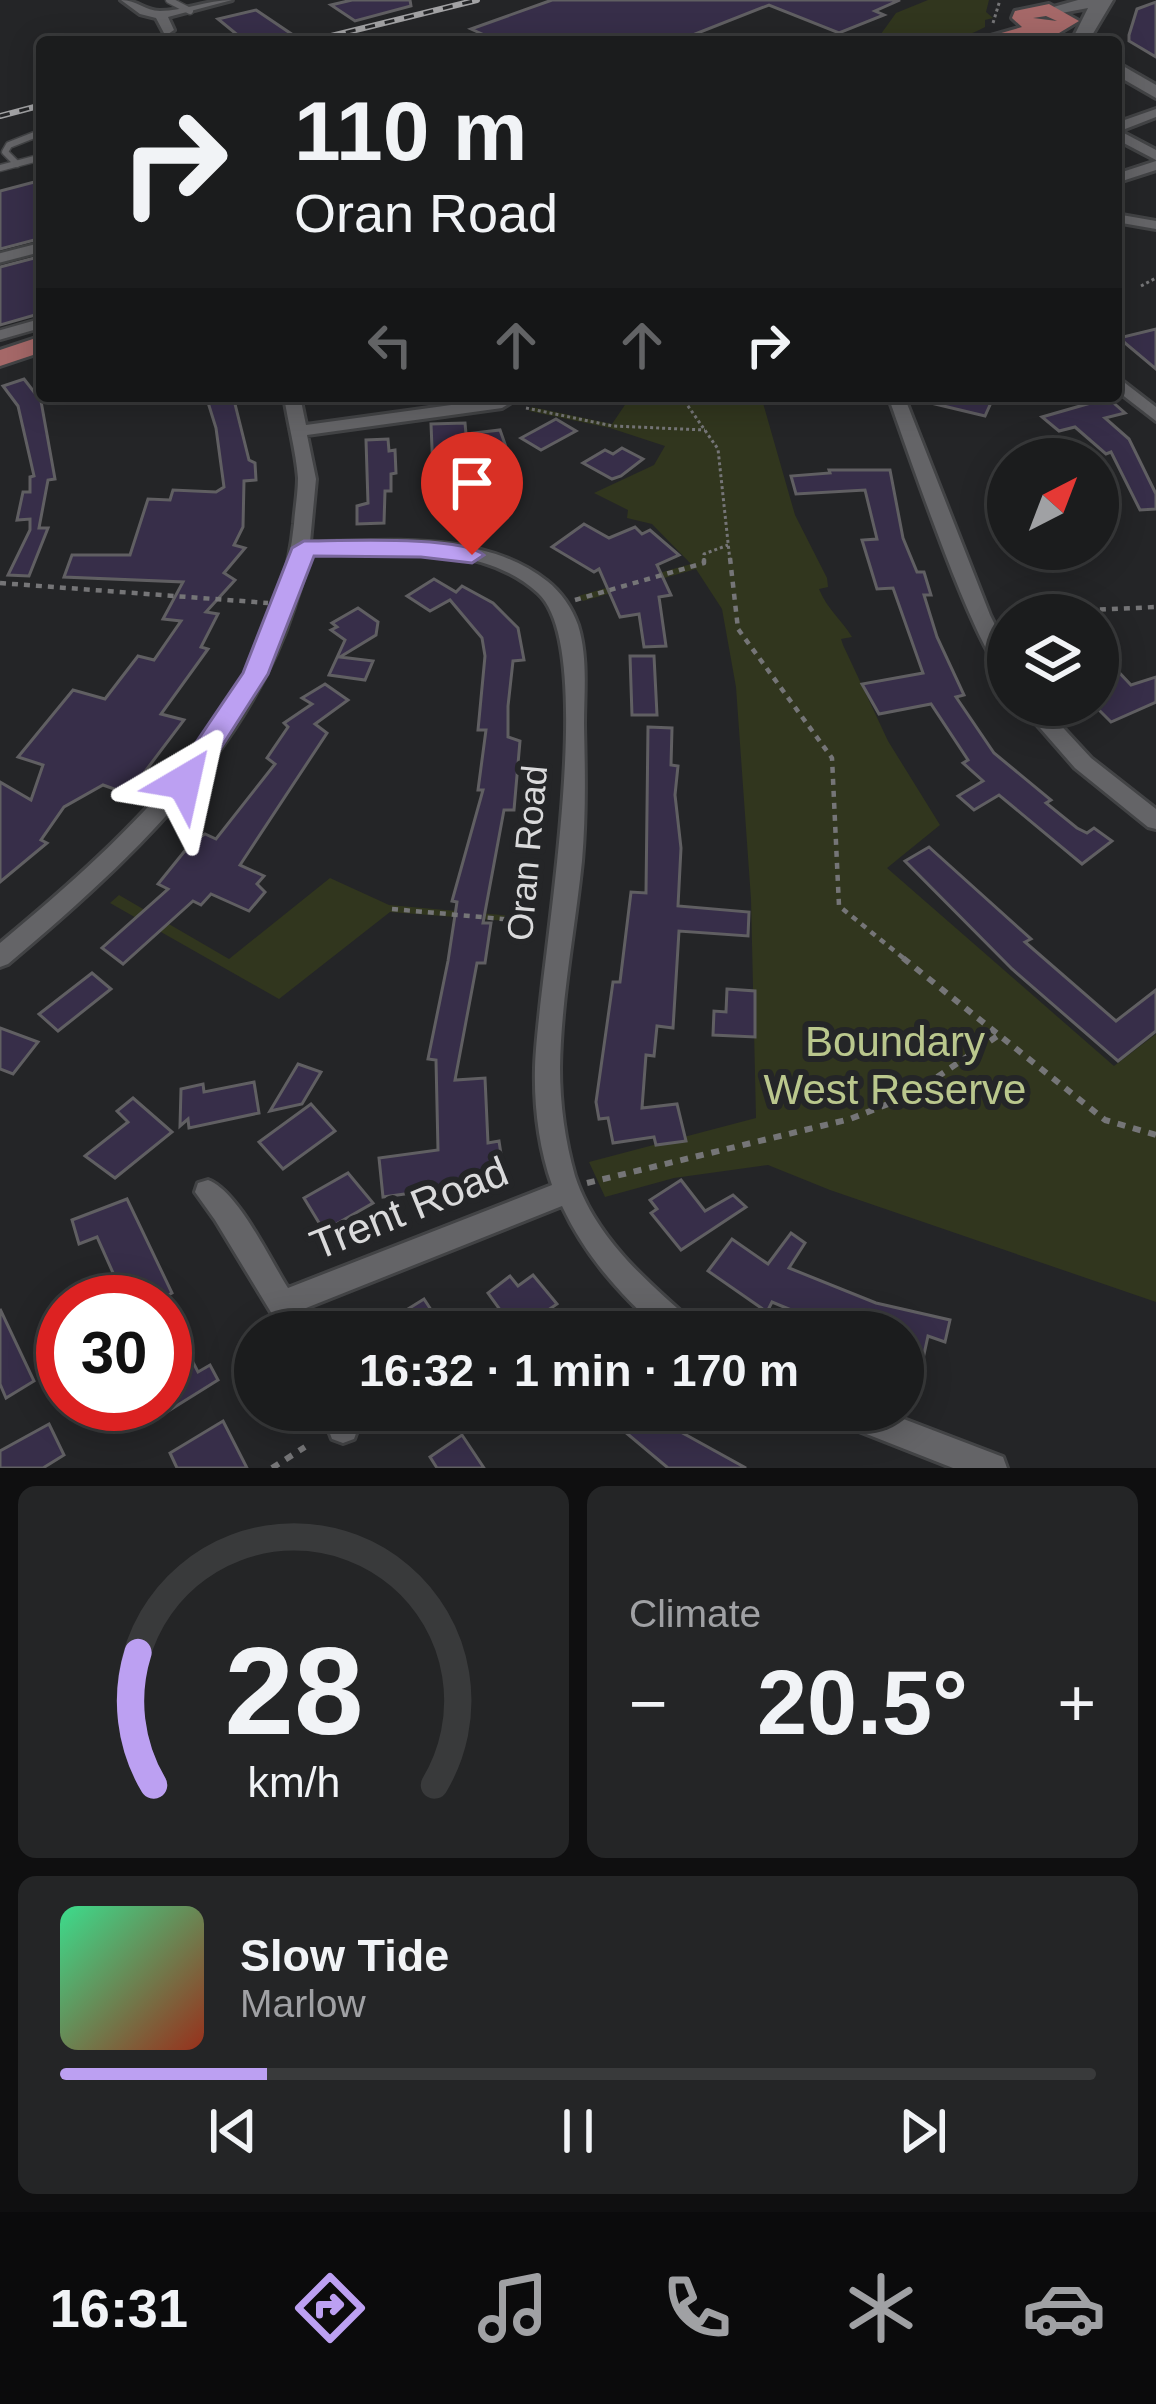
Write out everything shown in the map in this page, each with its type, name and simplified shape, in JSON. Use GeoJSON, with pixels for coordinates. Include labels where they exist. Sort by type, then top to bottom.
{"type":"FeatureCollection","features":[{"type":"Feature","properties":{"kind":"main road"},"geometry":{"type":"LineString","coordinates":[[988,36],[1022,8],[1062,27]]}},
{"type":"Feature","properties":{"kind":"main road"},"geometry":{"type":"LineString","coordinates":[[1000,36],[1062,27]]}},
{"type":"Feature","properties":{"kind":"main road"},"geometry":{"type":"LineString","coordinates":[[0,357],[36,346]]}},
{"type":"Feature","properties":{"kind":"street"},"geometry":{"type":"LineString","coordinates":[[127,0],[144,12],[161,15],[226,0]]}},
{"type":"Feature","properties":{"kind":"street"},"geometry":{"type":"LineString","coordinates":[[1062,27],[1099,2]]}},
{"type":"Feature","properties":{"kind":"street"},"geometry":{"type":"LineString","coordinates":[[1062,27],[1099,2]]}},
{"type":"Feature","properties":{"kind":"street"},"geometry":{"type":"LineString","coordinates":[[161,15],[168,30]]}},
{"type":"Feature","properties":{"kind":"street"},"geometry":{"type":"LineString","coordinates":[[1122,72],[1156,93]]}},
{"type":"Feature","properties":{"kind":"street"},"geometry":{"type":"LineString","coordinates":[[1122,128],[1156,112]]}},
{"type":"Feature","properties":{"kind":"street"},"geometry":{"type":"LineString","coordinates":[[1122,135],[1156,160],[1122,176]]}},
{"type":"Feature","properties":{"kind":"street"},"geometry":{"type":"LineString","coordinates":[[1122,219],[1156,225]]}},
{"type":"Feature","properties":{"kind":"street"},"geometry":{"type":"LineString","coordinates":[[1122,386],[1156,416]]}},
{"type":"Feature","properties":{"kind":"street"},"geometry":{"type":"LineString","coordinates":[[0,957],[85,884],[184,782],[255,674],[304,548],[310,486],[303,430],[294,402]]}},
{"type":"Feature","properties":{"kind":"street"},"geometry":{"type":"LineString","coordinates":[[898,402],[987,629]]}},
{"type":"Feature","properties":{"kind":"street"},"geometry":{"type":"LineString","coordinates":[[303,430],[502,404]]}},
{"type":"Feature","properties":{"kind":"street"},"geometry":{"type":"LineString","coordinates":[[304,548],[421,549],[472,555],[534,580],[558,604]]}},
{"type":"Feature","properties":{"kind":"street","name":"Oran Road"},"geometry":{"type":"LineString","coordinates":[[558,604],[574,652],[573,807],[544,1066],[550,1137],[627,1284],[658,1311]]}},
{"type":"Feature","properties":{"kind":"street"},"geometry":{"type":"LineString","coordinates":[[1049,726],[1083,763],[1156,821]]}},
{"type":"Feature","properties":{"kind":"street","name":"Trent Road"},"geometry":{"type":"LineString","coordinates":[[284,1303],[576,1188]]}},
{"type":"Feature","properties":{"kind":"street","name":"Trent Road"},"geometry":{"type":"LineString","coordinates":[[208,1192],[288,1311]]}},
{"type":"Feature","properties":{"kind":"street"},"geometry":{"type":"LineString","coordinates":[[879,1431],[927,1457],[992,1468]]}},
{"type":"Feature","properties":{"kind":"lane"},"geometry":{"type":"LineString","coordinates":[[169,0],[190,10]]}},
{"type":"Feature","properties":{"kind":"lane"},"geometry":{"type":"LineString","coordinates":[[17,164],[5,152],[9,145],[36,135]]}},
{"type":"Feature","properties":{"kind":"lane"},"geometry":{"type":"LineString","coordinates":[[0,168],[36,159]]}},
{"type":"Feature","properties":{"kind":"lane"},"geometry":{"type":"LineString","coordinates":[[0,259],[36,249]]}},
{"type":"Feature","properties":{"kind":"lane"},"geometry":{"type":"LineString","coordinates":[[0,335],[36,325]]}},
{"type":"Feature","properties":{"kind":"path"},"geometry":{"type":"LineString","coordinates":[[987,36],[1000,0]]}},
{"type":"Feature","properties":{"kind":"path"},"geometry":{"type":"LineString","coordinates":[[1141,286],[1156,278]]}},
{"type":"Feature","properties":{"kind":"path"},"geometry":{"type":"LineString","coordinates":[[685,402],[718,448],[738,629],[832,758],[839,906],[1106,1120],[1156,1135]]}},
{"type":"Feature","properties":{"kind":"path"},"geometry":{"type":"LineString","coordinates":[[526,408],[613,426],[705,430]]}},
{"type":"Feature","properties":{"kind":"path"},"geometry":{"type":"LineString","coordinates":[[558,604],[704,563],[704,554],[728,544]]}},
{"type":"Feature","properties":{"kind":"path"},"geometry":{"type":"LineString","coordinates":[[0,583],[286,604]]}},
{"type":"Feature","properties":{"kind":"path"},"geometry":{"type":"LineString","coordinates":[[1119,609],[1156,607]]}},
{"type":"Feature","properties":{"kind":"path"},"geometry":{"type":"LineString","coordinates":[[392,909],[536,922]]}},
{"type":"Feature","properties":{"kind":"path"},"geometry":{"type":"LineString","coordinates":[[576,1188],[619,1172],[850,1119],[911,1095],[999,1035]]}},
{"type":"Feature","properties":{"kind":"path"},"geometry":{"type":"LineString","coordinates":[[272,1468],[305,1447]]}},
{"type":"Feature","properties":{"kind":"green space"},"geometry":{"type":"Polygon","coordinates":[[[928,0],[989,0],[986,12],[993,18],[985,20],[985,27],[963,36],[877,36],[896,13],[928,0]]]}},
{"type":"Feature","properties":{"kind":"green space","name":"Boundary West Reserve"},"geometry":{"type":"Polygon","coordinates":[[[627,402],[763,402],[795,515],[827,578],[828,587],[819,589],[852,637],[841,639],[888,741],[940,825],[887,868],[1114,1066],[1156,1034],[1156,1302],[768,1165],[674,1178],[605,1197],[589,1162],[756,1118],[751,899],[736,687],[722,609],[696,569],[583,601],[578,596],[691,564],[652,524],[627,518],[628,510],[594,493],[654,465],[665,446],[610,428],[529,411],[532,407],[612,424],[627,402]]]}},
{"type":"Feature","properties":{"kind":"green space"},"geometry":{"type":"Polygon","coordinates":[[[330,878],[389,905],[535,918],[534,923],[390,912],[279,999],[110,903],[119,895],[229,959],[330,878]]]}},
{"type":"Feature","properties":{"kind":"building"},"geometry":{"type":"Polygon","coordinates":[[[352,0],[410,0],[411,6],[355,21],[331,5],[352,0]]]}},
{"type":"Feature","properties":{"kind":"building"},"geometry":{"type":"Polygon","coordinates":[[[552,0],[900,0],[875,11],[884,15],[839,33],[769,5],[690,36],[487,36],[471,29],[552,0]]]}},
{"type":"Feature","properties":{"kind":"building"},"geometry":{"type":"Polygon","coordinates":[[[1156,2],[1156,57],[1129,41],[1129,35],[1137,9],[1156,2]]]}},
{"type":"Feature","properties":{"kind":"building"},"geometry":{"type":"Polygon","coordinates":[[[256,10],[295,36],[239,36],[218,19],[256,10]]]}},
{"type":"Feature","properties":{"kind":"building"},"geometry":{"type":"Polygon","coordinates":[[[36,182],[36,240],[0,249],[0,191],[36,182]]]}},
{"type":"Feature","properties":{"kind":"building"},"geometry":{"type":"Polygon","coordinates":[[[36,258],[36,315],[0,325],[0,267],[36,258]]]}},
{"type":"Feature","properties":{"kind":"building"},"geometry":{"type":"Polygon","coordinates":[[[1156,329],[1156,369],[1122,341],[1156,329]]]}},
{"type":"Feature","properties":{"kind":"building"},"geometry":{"type":"Polygon","coordinates":[[[24,379],[36,391],[55,479],[48,480],[39,528],[48,528],[29,576],[8,575],[30,530],[30,519],[17,520],[23,492],[30,492],[30,477],[34,476],[18,406],[3,386],[24,379]]]}},
{"type":"Feature","properties":{"kind":"building"},"geometry":{"type":"Polygon","coordinates":[[[208,402],[234,402],[256,480],[244,481],[243,527],[234,545],[245,548],[224,573],[235,580],[206,612],[218,614],[201,647],[208,649],[161,714],[184,720],[128,794],[103,785],[64,807],[41,840],[47,843],[0,882],[0,782],[31,800],[43,765],[18,757],[73,690],[105,699],[138,656],[154,660],[181,621],[163,619],[183,582],[64,577],[72,555],[130,555],[148,499],[170,500],[173,490],[216,492],[224,487],[208,402]]]}},
{"type":"Feature","properties":{"kind":"building"},"geometry":{"type":"Polygon","coordinates":[[[931,402],[991,402],[985,416],[931,402]]]}},
{"type":"Feature","properties":{"kind":"building"},"geometry":{"type":"Polygon","coordinates":[[[1094,402],[1113,402],[1125,413],[1105,418],[1129,439],[1156,494],[1156,509],[1140,510],[1119,468],[1119,438],[1088,438],[1075,427],[1059,431],[1042,417],[1094,402]]]}},
{"type":"Feature","properties":{"kind":"building"},"geometry":{"type":"Polygon","coordinates":[[[556,419],[576,431],[541,450],[521,438],[556,419]]]}},
{"type":"Feature","properties":{"kind":"building"},"geometry":{"type":"Polygon","coordinates":[[[465,423],[466,434],[500,430],[506,447],[468,453],[471,498],[494,501],[487,518],[442,512],[461,471],[433,472],[431,424],[465,423]]]}},
{"type":"Feature","properties":{"kind":"building"},"geometry":{"type":"Polygon","coordinates":[[[388,439],[389,451],[395,450],[396,473],[391,474],[391,491],[385,491],[384,523],[357,524],[357,506],[368,503],[366,440],[388,439]]]}},
{"type":"Feature","properties":{"kind":"building"},"geometry":{"type":"Polygon","coordinates":[[[622,448],[643,459],[621,476],[612,479],[583,463],[605,450],[613,454],[622,448]]]}},
{"type":"Feature","properties":{"kind":"building"},"geometry":{"type":"Polygon","coordinates":[[[829,470],[890,470],[903,538],[917,572],[924,572],[931,595],[924,595],[937,637],[964,695],[956,697],[994,753],[1051,800],[1046,803],[1077,828],[1087,833],[1094,828],[1112,841],[1082,864],[999,795],[974,810],[958,796],[983,781],[963,763],[968,760],[931,704],[879,714],[862,684],[923,673],[893,588],[877,589],[862,540],[877,539],[865,490],[796,494],[791,476],[829,470]]]}},
{"type":"Feature","properties":{"kind":"building"},"geometry":{"type":"Polygon","coordinates":[[[584,524],[609,538],[635,527],[642,534],[650,530],[679,555],[657,565],[671,595],[659,597],[666,646],[644,647],[639,614],[620,617],[599,569],[594,572],[552,547],[584,524]]]}},
{"type":"Feature","properties":{"kind":"building"},"geometry":{"type":"Polygon","coordinates":[[[434,579],[456,592],[462,586],[493,603],[518,628],[524,660],[513,661],[508,706],[508,737],[520,741],[514,810],[504,810],[483,923],[491,923],[485,963],[477,963],[455,1080],[485,1078],[488,1143],[499,1141],[505,1180],[383,1197],[379,1158],[438,1150],[436,1060],[428,1059],[457,902],[452,901],[483,790],[478,790],[486,730],[478,730],[485,656],[482,638],[450,600],[430,611],[407,596],[434,579]]]}},
{"type":"Feature","properties":{"kind":"building"},"geometry":{"type":"Polygon","coordinates":[[[358,608],[378,622],[376,635],[340,657],[373,661],[365,680],[329,675],[345,640],[331,630],[337,627],[332,623],[358,608]]]}},
{"type":"Feature","properties":{"kind":"building"},"geometry":{"type":"Polygon","coordinates":[[[630,656],[654,656],[657,715],[632,715],[630,656]]]}},
{"type":"Feature","properties":{"kind":"building"},"geometry":{"type":"Polygon","coordinates":[[[1119,672],[1131,685],[1156,677],[1156,702],[1119,718],[1119,672]]]}},
{"type":"Feature","properties":{"kind":"building"},"geometry":{"type":"Polygon","coordinates":[[[325,684],[348,700],[315,724],[327,733],[240,865],[264,876],[257,884],[265,892],[249,911],[211,894],[201,905],[193,901],[123,964],[102,948],[168,889],[158,884],[192,842],[205,834],[216,839],[275,764],[267,758],[288,727],[284,723],[312,704],[302,698],[325,684]]]}},
{"type":"Feature","properties":{"kind":"building"},"geometry":{"type":"Polygon","coordinates":[[[648,727],[672,728],[671,765],[678,766],[675,795],[681,848],[678,906],[749,912],[748,936],[679,931],[673,1028],[657,1026],[654,1056],[646,1055],[642,1108],[677,1104],[686,1141],[656,1145],[654,1137],[613,1143],[608,1118],[599,1119],[596,1102],[613,982],[620,982],[631,892],[646,893],[648,727]]]}},
{"type":"Feature","properties":{"kind":"building"},"geometry":{"type":"Polygon","coordinates":[[[929,847],[1031,939],[1025,942],[1116,1021],[1156,990],[1156,1031],[1118,1061],[1012,969],[905,861],[929,847]]]}},
{"type":"Feature","properties":{"kind":"building"},"geometry":{"type":"Polygon","coordinates":[[[92,973],[111,989],[58,1031],[39,1014],[92,973]]]}},
{"type":"Feature","properties":{"kind":"building"},"geometry":{"type":"Polygon","coordinates":[[[727,989],[755,991],[755,1037],[713,1035],[714,1011],[726,1012],[727,989]]]}},
{"type":"Feature","properties":{"kind":"building"},"geometry":{"type":"Polygon","coordinates":[[[0,1028],[38,1042],[13,1074],[0,1069],[0,1028]]]}},
{"type":"Feature","properties":{"kind":"building"},"geometry":{"type":"Polygon","coordinates":[[[298,1064],[321,1072],[302,1104],[270,1111],[298,1064]]]}},
{"type":"Feature","properties":{"kind":"building"},"geometry":{"type":"Polygon","coordinates":[[[254,1082],[259,1113],[189,1128],[188,1119],[180,1126],[181,1089],[203,1084],[204,1092],[254,1082]]]}},
{"type":"Feature","properties":{"kind":"building"},"geometry":{"type":"Polygon","coordinates":[[[133,1098],[172,1132],[115,1178],[85,1156],[128,1122],[117,1111],[133,1098]]]}},
{"type":"Feature","properties":{"kind":"building"},"geometry":{"type":"Polygon","coordinates":[[[311,1104],[335,1131],[283,1169],[259,1142],[311,1104]]]}},
{"type":"Feature","properties":{"kind":"building"},"geometry":{"type":"Polygon","coordinates":[[[348,1173],[373,1203],[324,1231],[304,1198],[348,1173]]]}},
{"type":"Feature","properties":{"kind":"building"},"geometry":{"type":"Polygon","coordinates":[[[681,1180],[705,1211],[733,1195],[746,1207],[681,1250],[651,1213],[657,1209],[650,1200],[681,1180]]]}},
{"type":"Feature","properties":{"kind":"building"},"geometry":{"type":"Polygon","coordinates":[[[127,1199],[163,1275],[114,1275],[97,1237],[79,1244],[72,1220],[127,1199]]]}},
{"type":"Feature","properties":{"kind":"building"},"geometry":{"type":"Polygon","coordinates":[[[791,1233],[805,1243],[789,1268],[876,1303],[911,1311],[794,1311],[772,1302],[766,1311],[708,1271],[732,1239],[768,1264],[791,1233]]]}},
{"type":"Feature","properties":{"kind":"building"},"geometry":{"type":"Polygon","coordinates":[[[533,1275],[557,1304],[547,1311],[501,1311],[488,1293],[510,1276],[518,1286],[533,1275]]]}},
{"type":"Feature","properties":{"kind":"building"},"geometry":{"type":"Polygon","coordinates":[[[424,1299],[432,1311],[405,1311],[424,1299]]]}},
{"type":"Feature","properties":{"kind":"building"},"geometry":{"type":"Polygon","coordinates":[[[0,1309],[34,1381],[6,1398],[0,1384],[0,1309]]]}},
{"type":"Feature","properties":{"kind":"building"},"geometry":{"type":"Polygon","coordinates":[[[924,1314],[950,1320],[945,1342],[928,1336],[924,1354],[924,1314]]]}},
{"type":"Feature","properties":{"kind":"building"},"geometry":{"type":"Polygon","coordinates":[[[192,1360],[198,1372],[210,1365],[218,1380],[192,1396],[192,1360]]]}},
{"type":"Feature","properties":{"kind":"building"},"geometry":{"type":"Polygon","coordinates":[[[223,1421],[247,1468],[177,1468],[170,1453],[223,1421]]]}},
{"type":"Feature","properties":{"kind":"building"},"geometry":{"type":"Polygon","coordinates":[[[36,1431],[52,1431],[64,1455],[43,1468],[0,1468],[0,1451],[36,1431]]]}},
{"type":"Feature","properties":{"kind":"building"},"geometry":{"type":"Polygon","coordinates":[[[624,1431],[679,1431],[746,1468],[668,1468],[624,1431]]]}},
{"type":"Feature","properties":{"kind":"building"},"geometry":{"type":"Polygon","coordinates":[[[462,1435],[484,1468],[437,1468],[430,1457],[462,1435]]]}},
{"type":"Feature","properties":{"kind":"railway"},"geometry":{"type":"LineString","coordinates":[[331,36],[477,0]]}},
{"type":"Feature","properties":{"kind":"railway"},"geometry":{"type":"LineString","coordinates":[[0,116],[36,107]]}},
{"type":"Feature","properties":{"kind":"route"},"geometry":{"type":"LineString","coordinates":[[184,782],[255,674],[304,548],[447,550],[472,555]]}}]}
